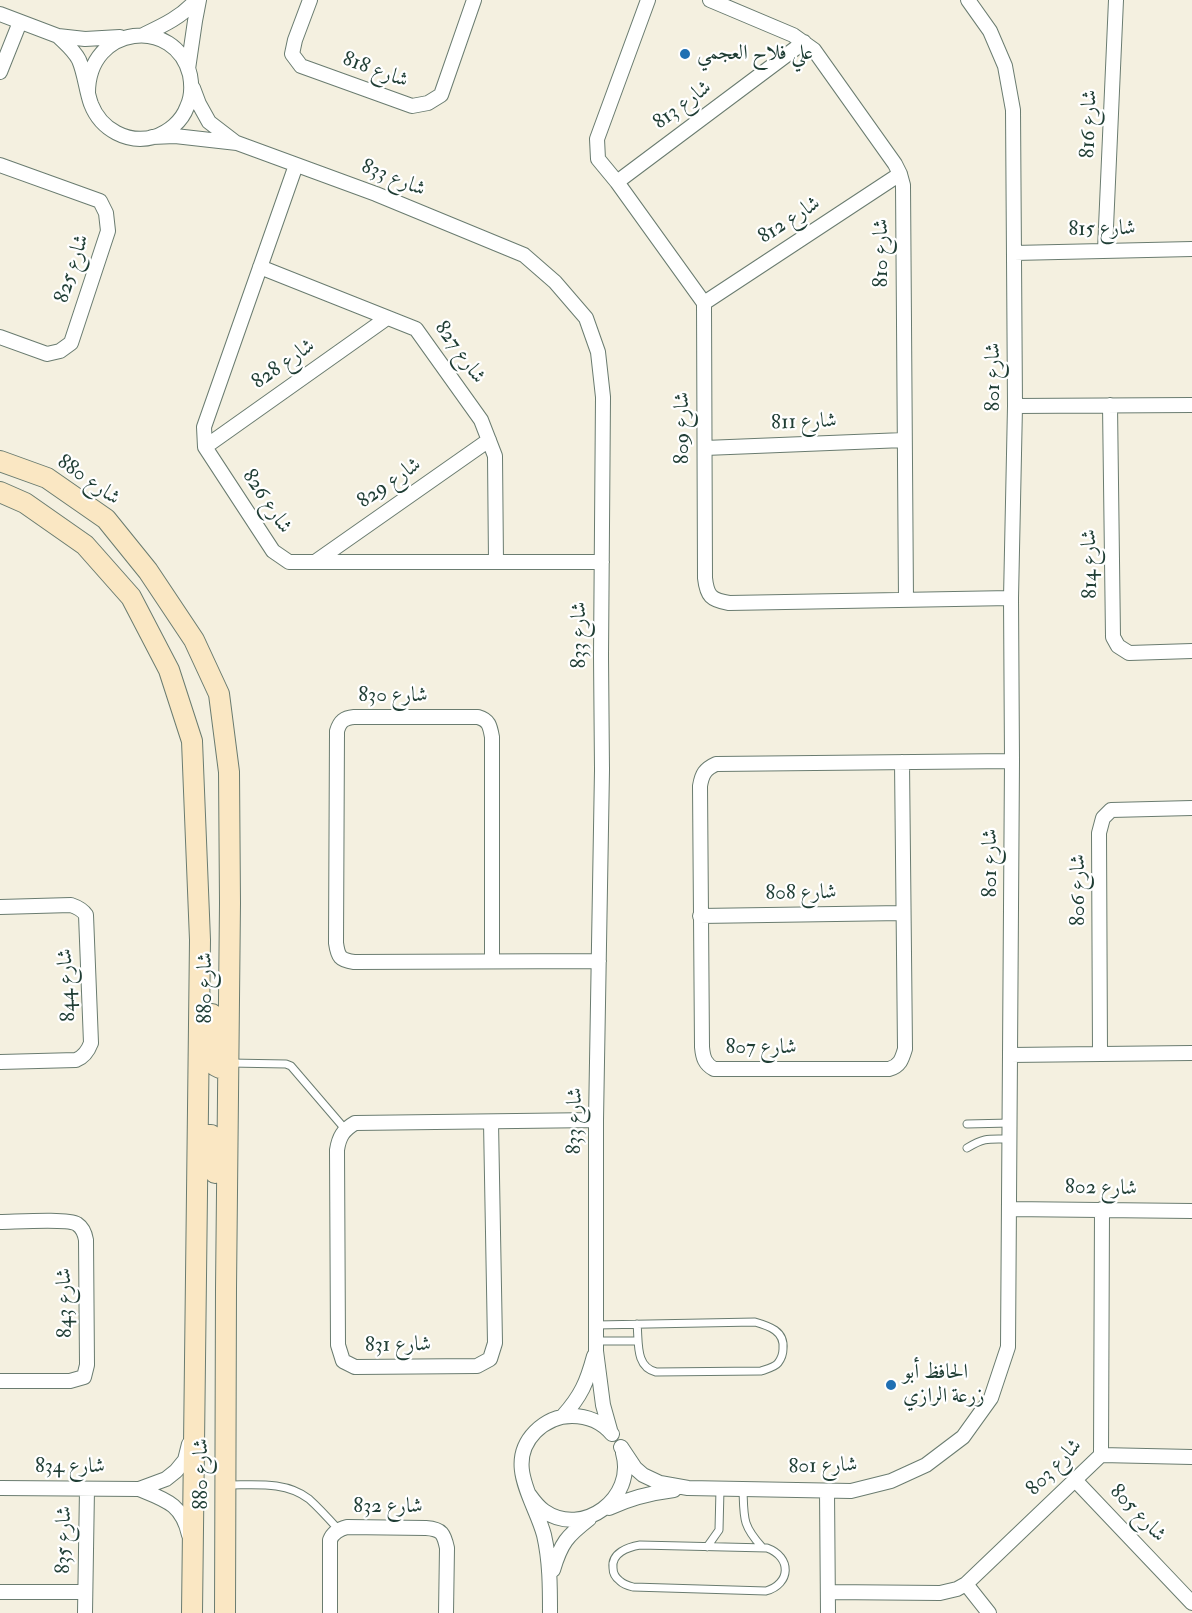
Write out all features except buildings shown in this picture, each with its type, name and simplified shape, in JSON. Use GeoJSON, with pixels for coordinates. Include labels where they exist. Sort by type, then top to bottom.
{"type":"FeatureCollection","features":[{"type":"Feature","properties":{"kind":"street"},"geometry":{"type":"LineString","coordinates":[[0,14],[58,36],[85,39],[127,37],[143,35],[167,23],[198,0]]}},
{"type":"Feature","properties":{"kind":"street"},"geometry":{"type":"LineString","coordinates":[[58,36],[77,57],[96,114],[110,130],[130,138],[152,137],[169,130],[182,117],[190,99],[190,75],[198,0]]}},
{"type":"Feature","properties":{"kind":"street","name":"شارع 818"},"geometry":{"type":"LineString","coordinates":[[310,0],[292,54],[301,66],[412,106],[428,103],[441,95],[474,0]]}},
{"type":"Feature","properties":{"kind":"street"},"geometry":{"type":"LineString","coordinates":[[648,0],[597,139],[598,159],[704,303]]}},
{"type":"Feature","properties":{"kind":"street","name":"شارع 810"},"geometry":{"type":"LineString","coordinates":[[710,0],[793,35],[814,50],[900,174],[903,185],[906,600]]}},
{"type":"Feature","properties":{"kind":"street","name":"شارع 801"},"geometry":{"type":"LineString","coordinates":[[621,1447],[643,1475],[660,1483],[688,1488],[851,1491],[891,1481],[926,1465],[963,1437],[991,1398],[1008,1347],[1011,598],[1015,406],[1012,110],[1005,66],[990,31],[968,0]]}},
{"type":"Feature","properties":{"kind":"street","name":"شارع 816"},"geometry":{"type":"LineString","coordinates":[[1106,250],[1116,0]]}},
{"type":"Feature","properties":{"kind":"street"},"geometry":{"type":"LineString","coordinates":[[0,72],[20,21]]}},
{"type":"Feature","properties":{"kind":"street"},"geometry":{"type":"LineString","coordinates":[[143,35],[166,42],[175,49],[183,58],[190,75]]}},
{"type":"Feature","properties":{"kind":"street"},"geometry":{"type":"LineString","coordinates":[[88,93],[88,81],[97,58],[105,48],[127,37]]}},
{"type":"Feature","properties":{"kind":"street","name":"شارع 813"},"geometry":{"type":"LineString","coordinates":[[616,182],[804,42]]}},
{"type":"Feature","properties":{"kind":"street","name":"شارع 833"},"geometry":{"type":"LineString","coordinates":[[190,75],[199,104],[209,122],[237,143]]}},
{"type":"Feature","properties":{"kind":"street","name":"شارع 833"},"geometry":{"type":"LineString","coordinates":[[152,137],[175,136],[237,143],[376,194],[524,255],[555,282],[586,318],[598,352],[603,397],[596,1346],[603,1405],[610,1430]]}},
{"type":"Feature","properties":{"kind":"street","name":"شارع 825"},"geometry":{"type":"LineString","coordinates":[[0,165],[99,201],[106,213],[108,231],[71,343],[60,351],[47,354],[0,337]]}},
{"type":"Feature","properties":{"kind":"street"},"geometry":{"type":"LineString","coordinates":[[205,447],[204,428],[296,165]]}},
{"type":"Feature","properties":{"kind":"street","name":"شارع 812"},"geometry":{"type":"LineString","coordinates":[[704,303],[900,174]]}},
{"type":"Feature","properties":{"kind":"street","name":"شارع 815"},"geometry":{"type":"LineString","coordinates":[[1014,253],[1192,249]]}},
{"type":"Feature","properties":{"kind":"street","name":"شارع 827"},"geometry":{"type":"LineString","coordinates":[[260,267],[416,329],[481,420],[495,456],[496,562]]}},
{"type":"Feature","properties":{"kind":"street","name":"شارع 809"},"geometry":{"type":"LineString","coordinates":[[704,303],[705,578],[707,592],[712,598],[729,603],[1011,598]]}},
{"type":"Feature","properties":{"kind":"street","name":"شارع 828"},"geometry":{"type":"LineString","coordinates":[[205,447],[387,318]]}},
{"type":"Feature","properties":{"kind":"street","name":"شارع 814"},"geometry":{"type":"LineString","coordinates":[[1110,405],[1113,637],[1118,646],[1130,652],[1192,651]]}},
{"type":"Feature","properties":{"kind":"street"},"geometry":{"type":"LineString","coordinates":[[1015,406],[1192,405]]}},
{"type":"Feature","properties":{"kind":"street","name":"شارع 829"},"geometry":{"type":"LineString","coordinates":[[315,562],[489,440]]}},
{"type":"Feature","properties":{"kind":"street","name":"شارع 811"},"geometry":{"type":"LineString","coordinates":[[705,448],[904,440]]}},
{"type":"Feature","properties":{"kind":"street","name":"شارع 826"},"geometry":{"type":"LineString","coordinates":[[205,447],[273,551],[289,562],[602,562]]}},
{"type":"Feature","properties":{"kind":"street","name":"شارع 880"},"geometry":{"type":"LineString","coordinates":[[0,461],[47,478],[106,519],[148,571],[194,640],[219,694],[229,772],[230,903],[225,1613]]}},
{"type":"Feature","properties":{"kind":"street","name":"شارع 880"},"geometry":{"type":"LineString","coordinates":[[0,492],[25,503],[85,545],[131,597],[169,670],[192,741],[200,940],[192,1613]]}},
{"type":"Feature","properties":{"kind":"street","name":"شارع 830"},"geometry":{"type":"LineString","coordinates":[[492,961],[492,737],[488,723],[478,717],[354,717],[343,720],[337,731],[336,943],[341,957],[354,962],[599,961]]}},
{"type":"Feature","properties":{"kind":"street","name":"شارع 807"},"geometry":{"type":"LineString","coordinates":[[902,762],[905,1049],[901,1061],[896,1067],[889,1069],[714,1069],[703,1058],[702,1047],[700,786],[707,768],[716,764],[1012,760]]}},
{"type":"Feature","properties":{"kind":"street","name":"شارع 806"},"geometry":{"type":"LineString","coordinates":[[1100,1054],[1099,833],[1103,818],[1111,810],[1192,808]]}},
{"type":"Feature","properties":{"kind":"street","name":"شارع 844"},"geometry":{"type":"LineString","coordinates":[[0,907],[70,905],[84,912],[86,915],[91,1043],[89,1050],[76,1060],[0,1062]]}},
{"type":"Feature","properties":{"kind":"street","name":"شارع 808"},"geometry":{"type":"LineString","coordinates":[[700,916],[903,913]]}},
{"type":"Feature","properties":{"kind":"street"},"geometry":{"type":"LineString","coordinates":[[200,940],[208,968],[214,1061],[220,1068],[229,1064]]}},
{"type":"Feature","properties":{"kind":"street"},"geometry":{"type":"LineString","coordinates":[[1010,1054],[1192,1053]]}},
{"type":"Feature","properties":{"kind":"street"},"geometry":{"type":"LineString","coordinates":[[345,1129],[355,1123],[596,1120]]}},
{"type":"Feature","properties":{"kind":"street","name":"شارع 831"},"geometry":{"type":"LineString","coordinates":[[345,1129],[339,1138],[337,1150],[338,1345],[343,1361],[355,1367],[477,1366],[490,1359],[495,1343],[491,1122]]}},
{"type":"Feature","properties":{"kind":"street"},"geometry":{"type":"LineString","coordinates":[[198,1139],[212,1135],[214,1141],[216,1256],[226,1288]]}},
{"type":"Feature","properties":{"kind":"street","name":"شارع 802"},"geometry":{"type":"LineString","coordinates":[[1009,1209],[1192,1211]]}},
{"type":"Feature","properties":{"kind":"street","name":"شارع 803"},"geometry":{"type":"LineString","coordinates":[[828,1592],[940,1593],[957,1589],[966,1584],[1101,1455],[1102,1209]]}},
{"type":"Feature","properties":{"kind":"street","name":"شارع 843"},"geometry":{"type":"LineString","coordinates":[[0,1222],[70,1221],[77,1224],[85,1234],[87,1365],[84,1377],[79,1380],[0,1382]]}},
{"type":"Feature","properties":{"kind":"street","name":"شارع 833"},"geometry":{"type":"LineString","coordinates":[[563,1416],[576,1402],[585,1386],[596,1346]]}},
{"type":"Feature","properties":{"kind":"street"},"geometry":{"type":"LineString","coordinates":[[550,1578],[558,1551],[567,1537],[614,1499],[623,1483],[625,1471],[621,1447],[610,1430],[596,1421],[580,1416],[563,1416],[541,1427],[532,1436],[522,1458],[523,1482],[544,1535],[548,1552],[550,1613]]}},
{"type":"Feature","properties":{"kind":"street","name":"شارع 834"},"geometry":{"type":"LineString","coordinates":[[0,1488],[139,1489],[166,1479],[176,1471],[185,1460],[194,1428]]}},
{"type":"Feature","properties":{"kind":"street","name":"شارع 805"},"geometry":{"type":"LineString","coordinates":[[1101,1455],[1192,1457]]}},
{"type":"Feature","properties":{"kind":"street","name":"شارع 805"},"geometry":{"type":"LineString","coordinates":[[1076,1481],[1192,1603]]}},
{"type":"Feature","properties":{"kind":"street","name":"شارع 801"},"geometry":{"type":"LineString","coordinates":[[597,1514],[625,1500],[642,1495],[688,1488]]}},
{"type":"Feature","properties":{"kind":"street","name":"شارع 835"},"geometry":{"type":"LineString","coordinates":[[85,1613],[87,1489]]}},
{"type":"Feature","properties":{"kind":"street","name":"شارع 834"},"geometry":{"type":"LineString","coordinates":[[139,1489],[168,1500],[178,1509],[187,1524],[193,1552]]}},
{"type":"Feature","properties":{"kind":"street"},"geometry":{"type":"LineString","coordinates":[[827,1491],[828,1613]]}},
{"type":"Feature","properties":{"kind":"street"},"geometry":{"type":"LineString","coordinates":[[528,1493],[535,1503],[556,1517],[568,1520],[597,1514]]}},
{"type":"Feature","properties":{"kind":"street","name":"شارع 832"},"geometry":{"type":"LineString","coordinates":[[330,1613],[330,1540],[338,1529],[347,1527],[435,1528],[440,1532],[445,1538],[447,1548],[446,1613]]}},
{"type":"Feature","properties":{"kind":"street"},"geometry":{"type":"LineString","coordinates":[[966,1584],[987,1612]]}},
{"type":"Feature","properties":{"kind":"street","name":"شارع 835"},"geometry":{"type":"LineString","coordinates":[[0,1592],[85,1592]]}},
{"type":"Feature","properties":{"kind":"lane"},"geometry":{"type":"LineString","coordinates":[[229,1064],[286,1064],[291,1066],[345,1129]]}},
{"type":"Feature","properties":{"kind":"lane"},"geometry":{"type":"LineString","coordinates":[[967,1124],[1010,1123]]}},
{"type":"Feature","properties":{"kind":"lane"},"geometry":{"type":"LineString","coordinates":[[967,1148],[980,1140],[1010,1139]]}},
{"type":"Feature","properties":{"kind":"lane"},"geometry":{"type":"LineString","coordinates":[[596,1325],[638,1324],[755,1322],[768,1325],[779,1333],[783,1342],[783,1352],[779,1362],[761,1371],[656,1372],[648,1370],[642,1362],[639,1353],[638,1324]]}},
{"type":"Feature","properties":{"kind":"lane"},"geometry":{"type":"LineString","coordinates":[[596,1346],[639,1341]]}},
{"type":"Feature","properties":{"kind":"lane"},"geometry":{"type":"LineString","coordinates":[[226,1485],[279,1485],[291,1489],[308,1498],[338,1529]]}},
{"type":"Feature","properties":{"kind":"lane"},"geometry":{"type":"LineString","coordinates":[[707,1547],[718,1530],[720,1489]]}},
{"type":"Feature","properties":{"kind":"lane"},"geometry":{"type":"LineString","coordinates":[[743,1489],[747,1529],[762,1547]]}},
{"type":"Feature","properties":{"kind":"lane"},"geometry":{"type":"LineString","coordinates":[[640,1545],[762,1547],[776,1551],[785,1565],[781,1583],[766,1591],[633,1587],[618,1580],[613,1572],[612,1565],[620,1552],[640,1545]]}},
{"type":"Feature","properties":{"kind":"place","name":"علي فلاح العجمي"},"geometry":{"type":"Point","coordinates":[685,54]}},
{"type":"Feature","properties":{"kind":"place","name":"الحافظ أبو زرعة الرازي"},"geometry":{"type":"Point","coordinates":[891,1385]}}]}
